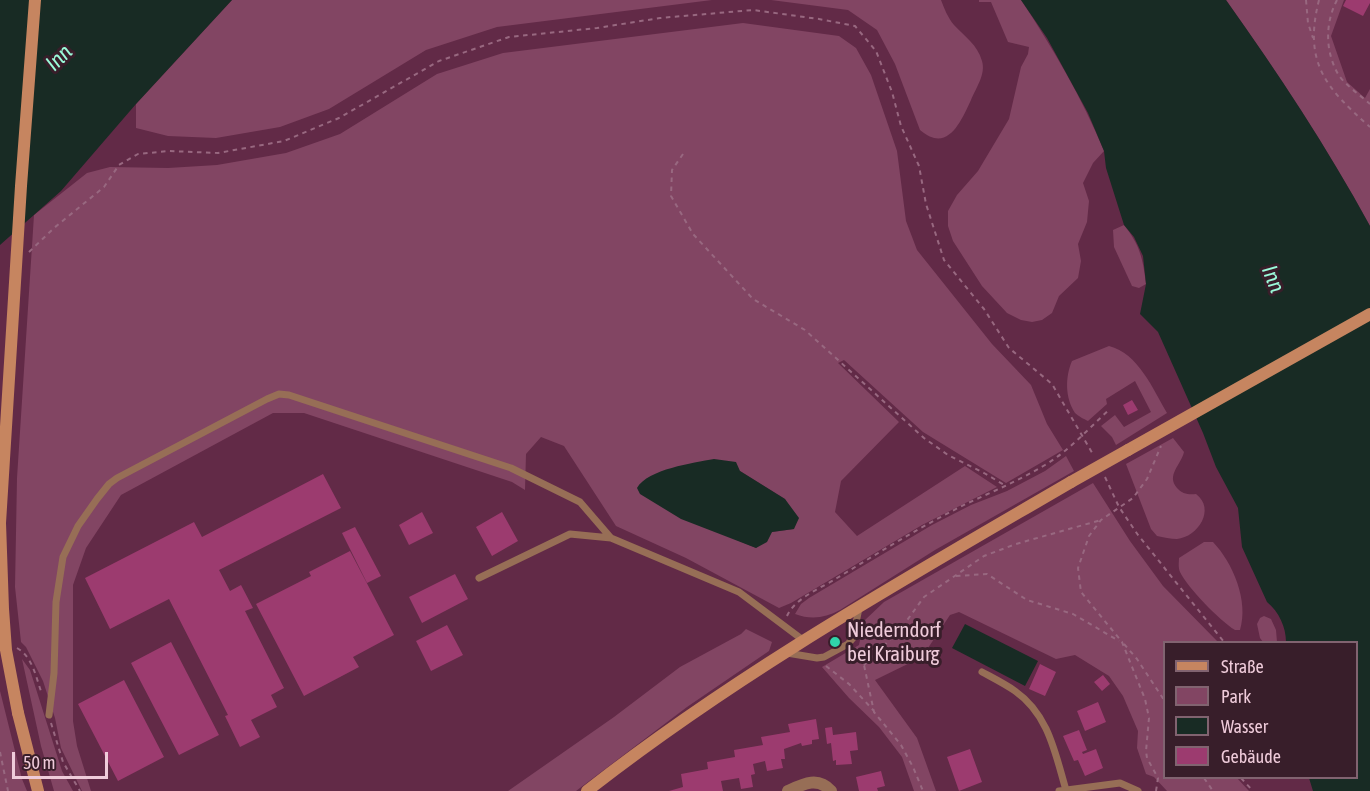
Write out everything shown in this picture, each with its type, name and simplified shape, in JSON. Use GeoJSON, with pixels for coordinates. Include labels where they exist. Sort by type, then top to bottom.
{"type":"FeatureCollection","features":[{"type":"Feature","properties":{"kind":"main road"},"geometry":{"type":"LineString","coordinates":[[35,0],[0,523],[4,630],[18,713],[38,791]]}},
{"type":"Feature","properties":{"kind":"main road"},"geometry":{"type":"LineString","coordinates":[[587,791],[693,711],[860,605],[1128,450],[1161,437],[1370,314]]}},
{"type":"Feature","properties":{"kind":"street"},"geometry":{"type":"LineString","coordinates":[[788,791],[812,782],[822,784],[831,791]]}},
{"type":"Feature","properties":{"kind":"lane"},"geometry":{"type":"LineString","coordinates":[[49,715],[54,673],[56,602],[63,557],[78,526],[97,499],[117,478],[279,394],[289,395],[511,468],[580,502],[611,538]]}},
{"type":"Feature","properties":{"kind":"lane"},"geometry":{"type":"LineString","coordinates":[[479,578],[570,534],[611,538],[739,592],[803,640]]}},
{"type":"Feature","properties":{"kind":"lane"},"geometry":{"type":"LineString","coordinates":[[784,652],[817,658],[824,657],[848,644],[853,638],[860,605]]}},
{"type":"Feature","properties":{"kind":"lane"},"geometry":{"type":"LineString","coordinates":[[982,672],[1016,692],[1032,706],[1044,723],[1063,791],[1120,783],[1138,791]]}},
{"type":"Feature","properties":{"kind":"path"},"geometry":{"type":"LineString","coordinates":[[1306,0],[1308,23],[1314,41]]}},
{"type":"Feature","properties":{"kind":"path"},"geometry":{"type":"LineString","coordinates":[[1319,0],[1314,41],[1315,56],[1319,67],[1329,88],[1370,127]]}},
{"type":"Feature","properties":{"kind":"path"},"geometry":{"type":"LineString","coordinates":[[1337,0],[1327,33],[1330,49],[1339,75],[1370,104]]}},
{"type":"Feature","properties":{"kind":"path"},"geometry":{"type":"LineString","coordinates":[[23,258],[54,228],[104,187],[119,165],[138,154],[169,151],[218,153],[284,141],[339,118],[438,61],[509,37],[597,28],[660,18],[753,10],[819,19],[855,26],[876,51],[892,92],[901,126],[919,166],[926,204],[944,260],[984,309],[1009,348],[1052,384],[1098,465]]}},
{"type":"Feature","properties":{"kind":"path"},"geometry":{"type":"LineString","coordinates":[[683,154],[672,170],[671,196],[693,234],[753,299],[805,330],[924,438],[948,455],[1006,486]]}},
{"type":"Feature","properties":{"kind":"path"},"geometry":{"type":"LineString","coordinates":[[784,624],[789,612],[805,598],[941,518],[1006,486],[1063,454],[1110,409]]}},
{"type":"Feature","properties":{"kind":"path"},"geometry":{"type":"LineString","coordinates":[[1161,437],[1147,479],[1133,498],[1101,520],[1089,536],[1078,568],[1081,592],[1137,659],[1163,698]]}},
{"type":"Feature","properties":{"kind":"path"},"geometry":{"type":"LineString","coordinates":[[1103,475],[1119,507],[1223,641]]}},
{"type":"Feature","properties":{"kind":"path"},"geometry":{"type":"LineString","coordinates":[[864,665],[900,630],[924,597],[984,556],[1101,520]]}},
{"type":"Feature","properties":{"kind":"path"},"geometry":{"type":"LineString","coordinates":[[956,576],[987,574],[1027,600],[1073,614],[1122,642],[1145,699],[1149,718],[1146,751],[1151,767],[1158,778],[1156,791]]}},
{"type":"Feature","properties":{"kind":"path"},"geometry":{"type":"LineString","coordinates":[[853,638],[864,665],[874,712]]}},
{"type":"Feature","properties":{"kind":"path"},"geometry":{"type":"LineString","coordinates":[[817,658],[849,684],[901,745],[923,791]]}},
{"type":"Feature","properties":{"kind":"path"},"geometry":{"type":"LineString","coordinates":[[0,752],[8,791]]}},
{"type":"Feature","properties":{"kind":"path"},"geometry":{"type":"LineString","coordinates":[[1243,779],[1253,791]]}},
{"type":"Feature","properties":{"kind":"green space"},"geometry":{"type":"Polygon","coordinates":[[[232,0],[712,0],[497,27],[426,50],[329,109],[280,127],[216,138],[168,136],[136,128],[136,104],[232,0]]]}},
{"type":"Feature","properties":{"kind":"green space"},"geometry":{"type":"Polygon","coordinates":[[[771,0],[941,0],[952,22],[977,50],[983,66],[980,81],[958,125],[946,137],[930,136],[920,130],[895,64],[877,30],[848,10],[771,0]]]}},
{"type":"Feature","properties":{"kind":"green space"},"geometry":{"type":"Polygon","coordinates":[[[979,0],[1021,0],[1066,74],[1104,151],[1093,163],[1083,183],[1089,201],[1087,222],[1078,244],[1081,261],[1078,278],[1059,296],[1052,313],[1042,320],[1032,322],[1021,320],[1007,313],[982,286],[953,241],[948,226],[948,211],[957,195],[978,171],[1009,119],[1021,67],[1029,47],[1008,42],[991,2],[979,2],[979,0]]]}},
{"type":"Feature","properties":{"kind":"green space"},"geometry":{"type":"Polygon","coordinates":[[[1226,0],[1344,0],[1331,36],[1347,82],[1365,98],[1370,89],[1370,226],[1301,111],[1226,0]]]}},
{"type":"Feature","properties":{"kind":"green space"},"geometry":{"type":"Polygon","coordinates":[[[743,23],[839,36],[856,48],[871,75],[897,151],[906,221],[917,250],[992,344],[1031,385],[1047,424],[1063,450],[1006,483],[923,432],[844,360],[838,363],[899,422],[841,481],[835,512],[857,536],[965,466],[997,487],[922,525],[779,608],[686,558],[616,526],[564,446],[541,437],[526,454],[525,490],[512,482],[304,413],[273,413],[121,495],[86,548],[73,585],[73,721],[77,746],[91,791],[82,791],[61,748],[55,718],[43,681],[26,647],[21,642],[15,587],[17,478],[34,215],[87,173],[110,167],[168,168],[217,165],[286,153],[340,134],[437,74],[503,53],[743,23]],[[740,471],[737,540],[756,548],[772,532],[794,529],[785,499],[740,471]]]}},
{"type":"Feature","properties":{"kind":"green space"},"geometry":{"type":"Polygon","coordinates":[[[1124,225],[1134,239],[1142,260],[1146,284],[1139,288],[1132,286],[1114,247],[1113,230],[1124,225]]]}},
{"type":"Feature","properties":{"kind":"green space"},"geometry":{"type":"Polygon","coordinates":[[[1109,346],[1128,356],[1144,373],[1167,413],[1116,445],[1112,437],[1101,426],[1115,415],[1124,427],[1151,412],[1135,381],[1106,399],[1107,404],[1088,421],[1075,413],[1069,401],[1067,387],[1072,361],[1109,346]]]}},
{"type":"Feature","properties":{"kind":"green space"},"geometry":{"type":"Polygon","coordinates":[[[1173,438],[1184,452],[1175,470],[1174,483],[1183,493],[1196,494],[1202,500],[1204,507],[1202,521],[1198,528],[1185,537],[1177,539],[1157,536],[1151,529],[1126,464],[1173,438]]]}},
{"type":"Feature","properties":{"kind":"green space"},"geometry":{"type":"Polygon","coordinates":[[[1066,456],[1074,471],[935,550],[840,610],[818,617],[795,614],[801,604],[809,598],[932,525],[971,505],[1007,491],[1045,471],[1066,456]]]}},
{"type":"Feature","properties":{"kind":"green space"},"geometry":{"type":"Polygon","coordinates":[[[1093,483],[1130,541],[1163,586],[1217,641],[1163,641],[1163,779],[1238,779],[1249,791],[1167,791],[1154,777],[1146,774],[1137,748],[1138,731],[1123,696],[1109,676],[1075,655],[1056,659],[959,612],[950,615],[922,657],[875,680],[917,738],[936,791],[914,791],[902,757],[879,727],[822,667],[859,645],[864,621],[884,602],[1093,483]]]}},
{"type":"Feature","properties":{"kind":"green space"},"geometry":{"type":"Polygon","coordinates":[[[1204,542],[1213,542],[1233,571],[1241,595],[1240,630],[1235,630],[1213,611],[1197,595],[1180,572],[1179,558],[1204,542]]]}},
{"type":"Feature","properties":{"kind":"green space"},"geometry":{"type":"Polygon","coordinates":[[[1264,616],[1271,619],[1276,630],[1277,641],[1262,641],[1260,638],[1257,624],[1264,616]]]}},
{"type":"Feature","properties":{"kind":"green space"},"geometry":{"type":"Polygon","coordinates":[[[746,629],[772,642],[769,651],[687,707],[576,791],[508,791],[614,717],[680,667],[741,634],[746,629]]]}},
{"type":"Feature","properties":{"kind":"green space"},"geometry":{"type":"Polygon","coordinates":[[[22,659],[30,670],[62,771],[73,791],[54,791],[41,746],[22,659]]]}},
{"type":"Feature","properties":{"kind":"green space"},"geometry":{"type":"Polygon","coordinates":[[[0,691],[22,779],[27,791],[0,791],[0,691]]]}},
{"type":"Feature","properties":{"kind":"water","name":"Inn"},"geometry":{"type":"Polygon","coordinates":[[[0,0],[232,0],[136,104],[61,191],[0,245],[0,0]]]}},
{"type":"Feature","properties":{"kind":"water","name":"Inn"},"geometry":{"type":"Polygon","coordinates":[[[1021,0],[1226,0],[1301,111],[1370,226],[1370,791],[1313,791],[1309,779],[1358,779],[1358,641],[1286,641],[1281,620],[1267,602],[1242,547],[1238,508],[1216,467],[1158,332],[1140,314],[1146,284],[1143,256],[1134,237],[1124,225],[1106,168],[1104,151],[1088,113],[1047,38],[1021,0]]]}},
{"type":"Feature","properties":{"kind":"water"},"geometry":{"type":"Polygon","coordinates":[[[714,459],[736,462],[740,471],[785,499],[799,518],[794,529],[772,532],[767,542],[756,548],[681,519],[640,494],[637,488],[643,481],[661,472],[714,459]]]}},
{"type":"Feature","properties":{"kind":"water"},"geometry":{"type":"Polygon","coordinates":[[[965,624],[1038,661],[1025,686],[952,648],[965,624]]]}},
{"type":"Feature","properties":{"kind":"building"},"geometry":{"type":"Polygon","coordinates":[[[1346,0],[1370,0],[1370,3],[1363,16],[1343,6],[1346,0]]]}},
{"type":"Feature","properties":{"kind":"building"},"geometry":{"type":"Polygon","coordinates":[[[1132,400],[1138,410],[1128,415],[1123,405],[1132,400]]]}},
{"type":"Feature","properties":{"kind":"building"},"geometry":{"type":"Polygon","coordinates":[[[323,474],[341,508],[219,570],[230,591],[241,585],[253,608],[245,611],[284,688],[271,695],[277,707],[251,720],[260,737],[240,747],[225,716],[228,715],[169,599],[110,629],[85,578],[194,522],[202,537],[323,474]]]}},
{"type":"Feature","properties":{"kind":"building"},"geometry":{"type":"Polygon","coordinates":[[[422,512],[433,533],[409,545],[399,525],[422,512]]]}},
{"type":"Feature","properties":{"kind":"building"},"geometry":{"type":"Polygon","coordinates":[[[502,512],[518,541],[492,556],[476,527],[502,512]]]}},
{"type":"Feature","properties":{"kind":"building"},"geometry":{"type":"Polygon","coordinates":[[[355,527],[381,576],[367,583],[342,533],[355,527]]]}},
{"type":"Feature","properties":{"kind":"building"},"geometry":{"type":"Polygon","coordinates":[[[350,551],[394,635],[353,657],[359,667],[304,696],[256,604],[311,576],[309,572],[350,551]]]}},
{"type":"Feature","properties":{"kind":"building"},"geometry":{"type":"Polygon","coordinates":[[[455,574],[468,599],[422,623],[409,597],[455,574]]]}},
{"type":"Feature","properties":{"kind":"building"},"geometry":{"type":"Polygon","coordinates":[[[447,625],[463,655],[431,671],[416,641],[447,625]]]}},
{"type":"Feature","properties":{"kind":"building"},"geometry":{"type":"Polygon","coordinates":[[[171,642],[219,735],[179,755],[131,663],[171,642]]]}},
{"type":"Feature","properties":{"kind":"building"},"geometry":{"type":"Polygon","coordinates":[[[1040,664],[1056,672],[1045,696],[1029,689],[1040,664]]]}},
{"type":"Feature","properties":{"kind":"building"},"geometry":{"type":"Polygon","coordinates":[[[1103,675],[1110,684],[1102,691],[1094,682],[1103,675]]]}},
{"type":"Feature","properties":{"kind":"building"},"geometry":{"type":"Polygon","coordinates":[[[124,680],[164,757],[118,781],[78,704],[124,680]]]}},
{"type":"Feature","properties":{"kind":"building"},"geometry":{"type":"Polygon","coordinates":[[[1098,702],[1106,722],[1085,731],[1077,711],[1098,702]]]}},
{"type":"Feature","properties":{"kind":"building"},"geometry":{"type":"Polygon","coordinates":[[[816,719],[819,739],[812,740],[812,744],[802,746],[801,743],[784,749],[785,759],[781,759],[783,768],[767,771],[765,761],[753,764],[755,774],[751,775],[753,787],[741,789],[739,778],[721,781],[723,791],[669,791],[683,787],[681,774],[708,769],[707,762],[735,757],[734,750],[763,745],[761,737],[790,732],[788,724],[816,719]]]}},
{"type":"Feature","properties":{"kind":"building"},"geometry":{"type":"Polygon","coordinates":[[[832,727],[833,735],[856,732],[858,750],[850,751],[852,764],[836,765],[836,760],[833,761],[831,743],[827,744],[825,728],[832,727]]]}},
{"type":"Feature","properties":{"kind":"building"},"geometry":{"type":"Polygon","coordinates":[[[1079,730],[1087,750],[1082,752],[1083,754],[1096,749],[1103,768],[1085,776],[1078,760],[1074,761],[1063,736],[1079,730]]]}},
{"type":"Feature","properties":{"kind":"building"},"geometry":{"type":"Polygon","coordinates":[[[970,749],[982,782],[959,791],[947,757],[970,749]]]}},
{"type":"Feature","properties":{"kind":"building"},"geometry":{"type":"Polygon","coordinates":[[[881,771],[885,786],[877,788],[878,791],[859,791],[856,777],[881,771]]]}},
{"type":"Feature","properties":{"kind":"place","name":"Niederndorf bei Kraiburg"},"geometry":{"type":"Point","coordinates":[835,642]}}]}
